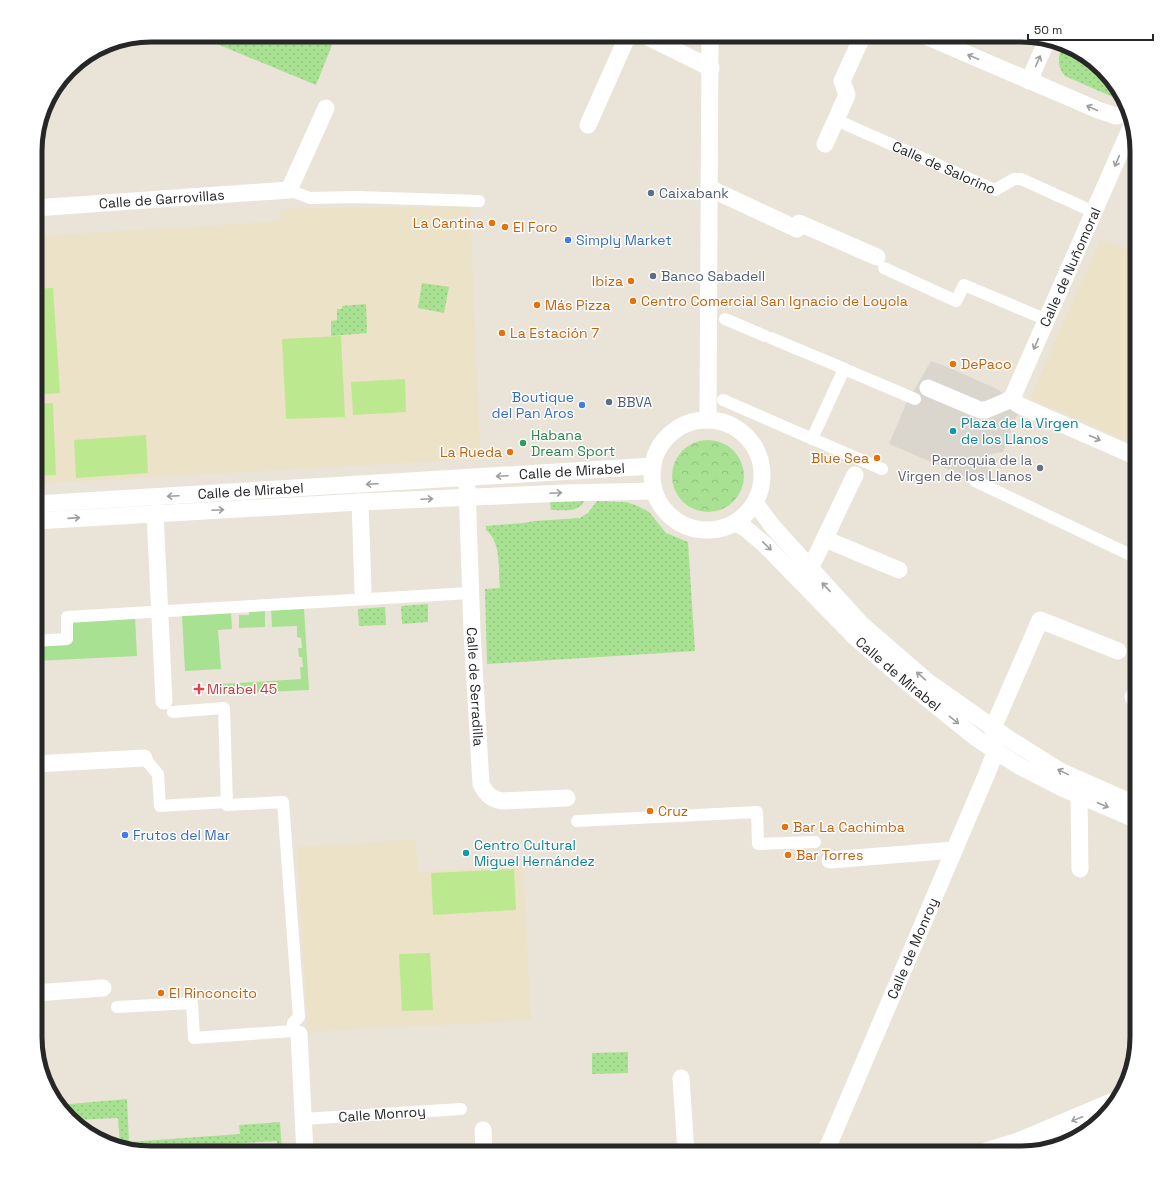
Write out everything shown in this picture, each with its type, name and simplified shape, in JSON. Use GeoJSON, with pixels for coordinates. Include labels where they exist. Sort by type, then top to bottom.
{"type":"FeatureCollection","features":[{"type":"Feature","properties":{"kind":"main road"},"geometry":{"type":"LineString","coordinates":[[1008,1146],[1104,1108]]}},
{"type":"Feature","properties":{"kind":"street"},"geometry":{"type":"LineString","coordinates":[[588,125],[625,42]]}},
{"type":"Feature","properties":{"kind":"street"},"geometry":{"type":"LineString","coordinates":[[658,42],[711,68]]}},
{"type":"Feature","properties":{"kind":"street"},"geometry":{"type":"LineString","coordinates":[[708,419],[710,42]]}},
{"type":"Feature","properties":{"kind":"street"},"geometry":{"type":"LineString","coordinates":[[825,144],[847,95],[842,81],[860,42]]}},
{"type":"Feature","properties":{"kind":"street"},"geometry":{"type":"LineString","coordinates":[[939,42],[1107,114],[1116,116],[1124,114]]}},
{"type":"Feature","properties":{"kind":"street"},"geometry":{"type":"LineString","coordinates":[[1029,81],[1045,45]]}},
{"type":"Feature","properties":{"kind":"street"},"geometry":{"type":"LineString","coordinates":[[289,190],[326,108]]}},
{"type":"Feature","properties":{"kind":"street","name":"Calle de Salorino"},"geometry":{"type":"LineString","coordinates":[[836,120],[995,190],[1014,179],[1021,179],[1094,212]]}},
{"type":"Feature","properties":{"kind":"street","name":"Calle de Nuñomoral"},"geometry":{"type":"LineString","coordinates":[[1017,402],[1016,390],[1128,133]]}},
{"type":"Feature","properties":{"kind":"street"},"geometry":{"type":"LineString","coordinates":[[709,188],[797,229],[799,223],[881,262],[956,301],[964,285],[1047,320]]}},
{"type":"Feature","properties":{"kind":"street","name":"Calle de Garrovillas"},"geometry":{"type":"LineString","coordinates":[[42,208],[289,190],[310,198],[356,197],[479,201]]}},
{"type":"Feature","properties":{"kind":"street"},"geometry":{"type":"LineString","coordinates":[[725,319],[915,399]]}},
{"type":"Feature","properties":{"kind":"street"},"geometry":{"type":"LineString","coordinates":[[812,439],[846,370]]}},
{"type":"Feature","properties":{"kind":"street"},"geometry":{"type":"LineString","coordinates":[[928,388],[980,410],[986,410],[1017,402],[1130,454]]}},
{"type":"Feature","properties":{"kind":"street"},"geometry":{"type":"LineString","coordinates":[[723,400],[882,469]]}},
{"type":"Feature","properties":{"kind":"street"},"geometry":{"type":"LineString","coordinates":[[708,419],[724,422],[742,431],[756,448],[763,472],[759,496],[756,504],[746,516],[736,523],[712,530],[694,529],[672,518],[661,506],[654,491],[651,478],[656,454],[666,438],[682,426],[708,419]]}},
{"type":"Feature","properties":{"kind":"street","name":"Calle de Mirabel"},"geometry":{"type":"LineString","coordinates":[[42,504],[653,466]]}},
{"type":"Feature","properties":{"kind":"street"},"geometry":{"type":"LineString","coordinates":[[808,589],[808,576],[810,569],[856,475]]}},
{"type":"Feature","properties":{"kind":"street"},"geometry":{"type":"LineString","coordinates":[[466,478],[467,497]]}},
{"type":"Feature","properties":{"kind":"street"},"geometry":{"type":"LineString","coordinates":[[975,481],[1130,555]]}},
{"type":"Feature","properties":{"kind":"street","name":"Calle de Mirabel"},"geometry":{"type":"LineString","coordinates":[[42,521],[360,502],[654,491]]}},
{"type":"Feature","properties":{"kind":"street","name":"Calle de Serradilla"},"geometry":{"type":"LineString","coordinates":[[467,497],[470,592],[481,784],[485,793],[496,800],[502,801],[567,798]]}},
{"type":"Feature","properties":{"kind":"street"},"geometry":{"type":"LineString","coordinates":[[360,502],[364,595]]}},
{"type":"Feature","properties":{"kind":"street","name":"Calle de Mirabel"},"geometry":{"type":"LineString","coordinates":[[756,504],[773,527],[862,625],[928,682],[993,728],[1060,772],[1130,802]]}},
{"type":"Feature","properties":{"kind":"street"},"geometry":{"type":"LineString","coordinates":[[155,514],[159,612],[168,706],[224,708],[227,804]]}},
{"type":"Feature","properties":{"kind":"street","name":"Calle de Mirabel"},"geometry":{"type":"LineString","coordinates":[[736,523],[745,528],[764,544],[852,635],[976,738],[995,752],[1019,766],[1079,795],[1130,817]]}},
{"type":"Feature","properties":{"kind":"street"},"geometry":{"type":"LineString","coordinates":[[825,539],[899,570]]}},
{"type":"Feature","properties":{"kind":"street"},"geometry":{"type":"LineString","coordinates":[[42,641],[67,639],[67,617],[159,612],[364,595],[470,592]]}},
{"type":"Feature","properties":{"kind":"street"},"geometry":{"type":"LineString","coordinates":[[995,752],[993,728],[1040,620],[1118,651]]}},
{"type":"Feature","properties":{"kind":"street","name":"Calle de Monroy"},"geometry":{"type":"LineString","coordinates":[[829,1146],[995,752]]}},
{"type":"Feature","properties":{"kind":"street"},"geometry":{"type":"LineString","coordinates":[[42,764],[144,758],[158,774],[160,806],[283,802],[299,1017],[293,1023],[296,1032],[304,1119],[305,1146]]}},
{"type":"Feature","properties":{"kind":"street"},"geometry":{"type":"LineString","coordinates":[[1079,795],[1080,869]]}},
{"type":"Feature","properties":{"kind":"street"},"geometry":{"type":"LineString","coordinates":[[577,821],[757,812],[758,844],[815,842]]}},
{"type":"Feature","properties":{"kind":"street"},"geometry":{"type":"LineString","coordinates":[[830,860],[954,850]]}},
{"type":"Feature","properties":{"kind":"street"},"geometry":{"type":"LineString","coordinates":[[42,992],[103,988]]}},
{"type":"Feature","properties":{"kind":"street"},"geometry":{"type":"LineString","coordinates":[[117,1007],[192,1003],[194,1038],[296,1032]]}},
{"type":"Feature","properties":{"kind":"street"},"geometry":{"type":"LineString","coordinates":[[681,1078],[686,1146]]}},
{"type":"Feature","properties":{"kind":"street","name":"Calle Monroy"},"geometry":{"type":"LineString","coordinates":[[304,1119],[461,1109]]}},
{"type":"Feature","properties":{"kind":"street"},"geometry":{"type":"LineString","coordinates":[[483,1130],[484,1146]]}},
{"type":"Feature","properties":{"kind":"shaded area"},"geometry":{"type":"Polygon","coordinates":[[[470,206],[480,452],[460,453],[455,460],[42,484],[42,236],[271,222],[281,220],[280,209],[470,206]]]}},
{"type":"Feature","properties":{"kind":"shaded area"},"geometry":{"type":"Polygon","coordinates":[[[1101,239],[1130,251],[1130,442],[1030,398],[1101,239]]]}},
{"type":"Feature","properties":{"kind":"shaded area","name":"Plaza de la Virgen de los Llanos"},"geometry":{"type":"Polygon","coordinates":[[[931,361],[999,390],[1020,413],[1016,417],[1003,452],[990,454],[985,464],[991,471],[985,485],[889,444],[906,404],[931,361]]]}},
{"type":"Feature","properties":{"kind":"shaded area"},"geometry":{"type":"Polygon","coordinates":[[[415,839],[418,872],[523,866],[531,1020],[308,1032],[297,847],[415,839]]]}},
{"type":"Feature","properties":{"kind":"green space"},"geometry":{"type":"Polygon","coordinates":[[[212,42],[333,42],[316,85],[212,42]]]}},
{"type":"Feature","properties":{"kind":"green space"},"geometry":{"type":"Polygon","coordinates":[[[1061,50],[1063,50],[1082,60],[1103,79],[1116,98],[1065,76],[1059,64],[1061,50]]]}},
{"type":"Feature","properties":{"kind":"green space"},"geometry":{"type":"Polygon","coordinates":[[[422,283],[449,287],[444,313],[418,308],[422,283]]]}},
{"type":"Feature","properties":{"kind":"green space"},"geometry":{"type":"Polygon","coordinates":[[[53,288],[60,393],[42,394],[42,289],[53,288]]]}},
{"type":"Feature","properties":{"kind":"green space"},"geometry":{"type":"Polygon","coordinates":[[[366,304],[367,333],[331,336],[331,321],[337,320],[337,309],[342,309],[342,306],[366,304]]]}},
{"type":"Feature","properties":{"kind":"green space"},"geometry":{"type":"Polygon","coordinates":[[[341,336],[345,417],[286,419],[282,339],[341,336]]]}},
{"type":"Feature","properties":{"kind":"green space"},"geometry":{"type":"Polygon","coordinates":[[[405,379],[406,412],[353,415],[351,382],[405,379]]]}},
{"type":"Feature","properties":{"kind":"green space"},"geometry":{"type":"Polygon","coordinates":[[[53,403],[56,475],[42,476],[42,404],[53,403]]]}},
{"type":"Feature","properties":{"kind":"green space"},"geometry":{"type":"Polygon","coordinates":[[[146,435],[148,473],[76,478],[74,440],[146,435]]]}},
{"type":"Feature","properties":{"kind":"green space"},"geometry":{"type":"Polygon","coordinates":[[[701,440],[715,440],[722,442],[734,450],[742,462],[744,476],[742,490],[734,502],[722,510],[715,512],[701,512],[694,510],[682,502],[674,490],[672,483],[672,469],[674,462],[682,450],[694,442],[701,440]]]}},
{"type":"Feature","properties":{"kind":"green space"},"geometry":{"type":"Polygon","coordinates":[[[584,501],[582,505],[574,509],[551,510],[550,502],[584,501]]]}},
{"type":"Feature","properties":{"kind":"green space"},"geometry":{"type":"Polygon","coordinates":[[[597,501],[626,502],[638,506],[649,512],[666,533],[688,542],[695,651],[487,664],[485,589],[500,588],[497,549],[491,535],[486,530],[486,526],[580,518],[588,513],[597,501]]]}},
{"type":"Feature","properties":{"kind":"green space"},"geometry":{"type":"Polygon","coordinates":[[[428,604],[428,622],[402,624],[401,606],[428,604]]]}},
{"type":"Feature","properties":{"kind":"green space"},"geometry":{"type":"Polygon","coordinates":[[[385,607],[386,625],[359,626],[358,609],[385,607]]]}},
{"type":"Feature","properties":{"kind":"green space"},"geometry":{"type":"Polygon","coordinates":[[[304,609],[309,690],[222,694],[222,684],[301,679],[300,667],[303,667],[302,657],[299,657],[298,648],[302,648],[301,638],[297,637],[297,626],[272,627],[271,610],[304,609]]]}},
{"type":"Feature","properties":{"kind":"green space"},"geometry":{"type":"Polygon","coordinates":[[[265,610],[265,627],[239,628],[239,615],[249,615],[249,611],[265,610]]]}},
{"type":"Feature","properties":{"kind":"green space"},"geometry":{"type":"Polygon","coordinates":[[[231,613],[232,629],[218,630],[221,669],[185,671],[182,615],[231,613]]]}},
{"type":"Feature","properties":{"kind":"green space"},"geometry":{"type":"Polygon","coordinates":[[[135,617],[137,656],[42,661],[42,643],[71,641],[70,620],[135,617]]]}},
{"type":"Feature","properties":{"kind":"green space"},"geometry":{"type":"Polygon","coordinates":[[[514,869],[516,910],[433,915],[431,873],[514,869]]]}},
{"type":"Feature","properties":{"kind":"green space"},"geometry":{"type":"Polygon","coordinates":[[[430,953],[433,1010],[402,1011],[399,954],[430,953]]]}},
{"type":"Feature","properties":{"kind":"green space"},"geometry":{"type":"Polygon","coordinates":[[[628,1052],[628,1073],[592,1074],[592,1053],[628,1052]]]}},
{"type":"Feature","properties":{"kind":"green space"},"geometry":{"type":"Polygon","coordinates":[[[127,1099],[129,1142],[240,1134],[239,1125],[280,1122],[282,1146],[277,1146],[277,1141],[188,1146],[144,1146],[130,1144],[120,1141],[118,1118],[80,1120],[65,1104],[127,1099]]]}},
{"type":"Feature","properties":{"kind":"place","name":"Caixabank"},"geometry":{"type":"Point","coordinates":[651,193]}},
{"type":"Feature","properties":{"kind":"place","name":"La Cantina"},"geometry":{"type":"Point","coordinates":[492,223]}},
{"type":"Feature","properties":{"kind":"place","name":"El Foro"},"geometry":{"type":"Point","coordinates":[505,227]}},
{"type":"Feature","properties":{"kind":"place","name":"Simply Market"},"geometry":{"type":"Point","coordinates":[568,240]}},
{"type":"Feature","properties":{"kind":"place","name":"Banco Sabadell"},"geometry":{"type":"Point","coordinates":[653,276]}},
{"type":"Feature","properties":{"kind":"place","name":"Ibiza"},"geometry":{"type":"Point","coordinates":[631,281]}},
{"type":"Feature","properties":{"kind":"place","name":"Centro Comercial San Ignacio de Loyola"},"geometry":{"type":"Point","coordinates":[633,301]}},
{"type":"Feature","properties":{"kind":"place","name":"Más Pizza"},"geometry":{"type":"Point","coordinates":[537,305]}},
{"type":"Feature","properties":{"kind":"place","name":"La Estación 7"},"geometry":{"type":"Point","coordinates":[502,333]}},
{"type":"Feature","properties":{"kind":"place","name":"DePaco"},"geometry":{"type":"Point","coordinates":[953,364]}},
{"type":"Feature","properties":{"kind":"place","name":"BBVA"},"geometry":{"type":"Point","coordinates":[609,402]}},
{"type":"Feature","properties":{"kind":"place","name":"Boutique del Pan Aros"},"geometry":{"type":"Point","coordinates":[582,405]}},
{"type":"Feature","properties":{"kind":"place","name":"Plaza de la Virgen de los Llanos"},"geometry":{"type":"Point","coordinates":[953,431]}},
{"type":"Feature","properties":{"kind":"place","name":"Habana Dream Sport"},"geometry":{"type":"Point","coordinates":[523,443]}},
{"type":"Feature","properties":{"kind":"place","name":"La Rueda"},"geometry":{"type":"Point","coordinates":[510,452]}},
{"type":"Feature","properties":{"kind":"place","name":"Blue Sea"},"geometry":{"type":"Point","coordinates":[877,458]}},
{"type":"Feature","properties":{"kind":"place","name":"Parroquia de la Virgen de los Llanos"},"geometry":{"type":"Point","coordinates":[1040,468]}},
{"type":"Feature","properties":{"kind":"place","name":"Mirabel 45"},"geometry":{"type":"Point","coordinates":[199,689]}},
{"type":"Feature","properties":{"kind":"place","name":"Cruz"},"geometry":{"type":"Point","coordinates":[650,811]}},
{"type":"Feature","properties":{"kind":"place","name":"Bar La Cachimba"},"geometry":{"type":"Point","coordinates":[785,827]}},
{"type":"Feature","properties":{"kind":"place","name":"Frutos del Mar"},"geometry":{"type":"Point","coordinates":[125,835]}},
{"type":"Feature","properties":{"kind":"place","name":"Centro Cultural Miguel Hernández"},"geometry":{"type":"Point","coordinates":[466,853]}},
{"type":"Feature","properties":{"kind":"place","name":"Bar Torres"},"geometry":{"type":"Point","coordinates":[788,855]}},
{"type":"Feature","properties":{"kind":"place","name":"El Rinconcito"},"geometry":{"type":"Point","coordinates":[161,993]}}]}
